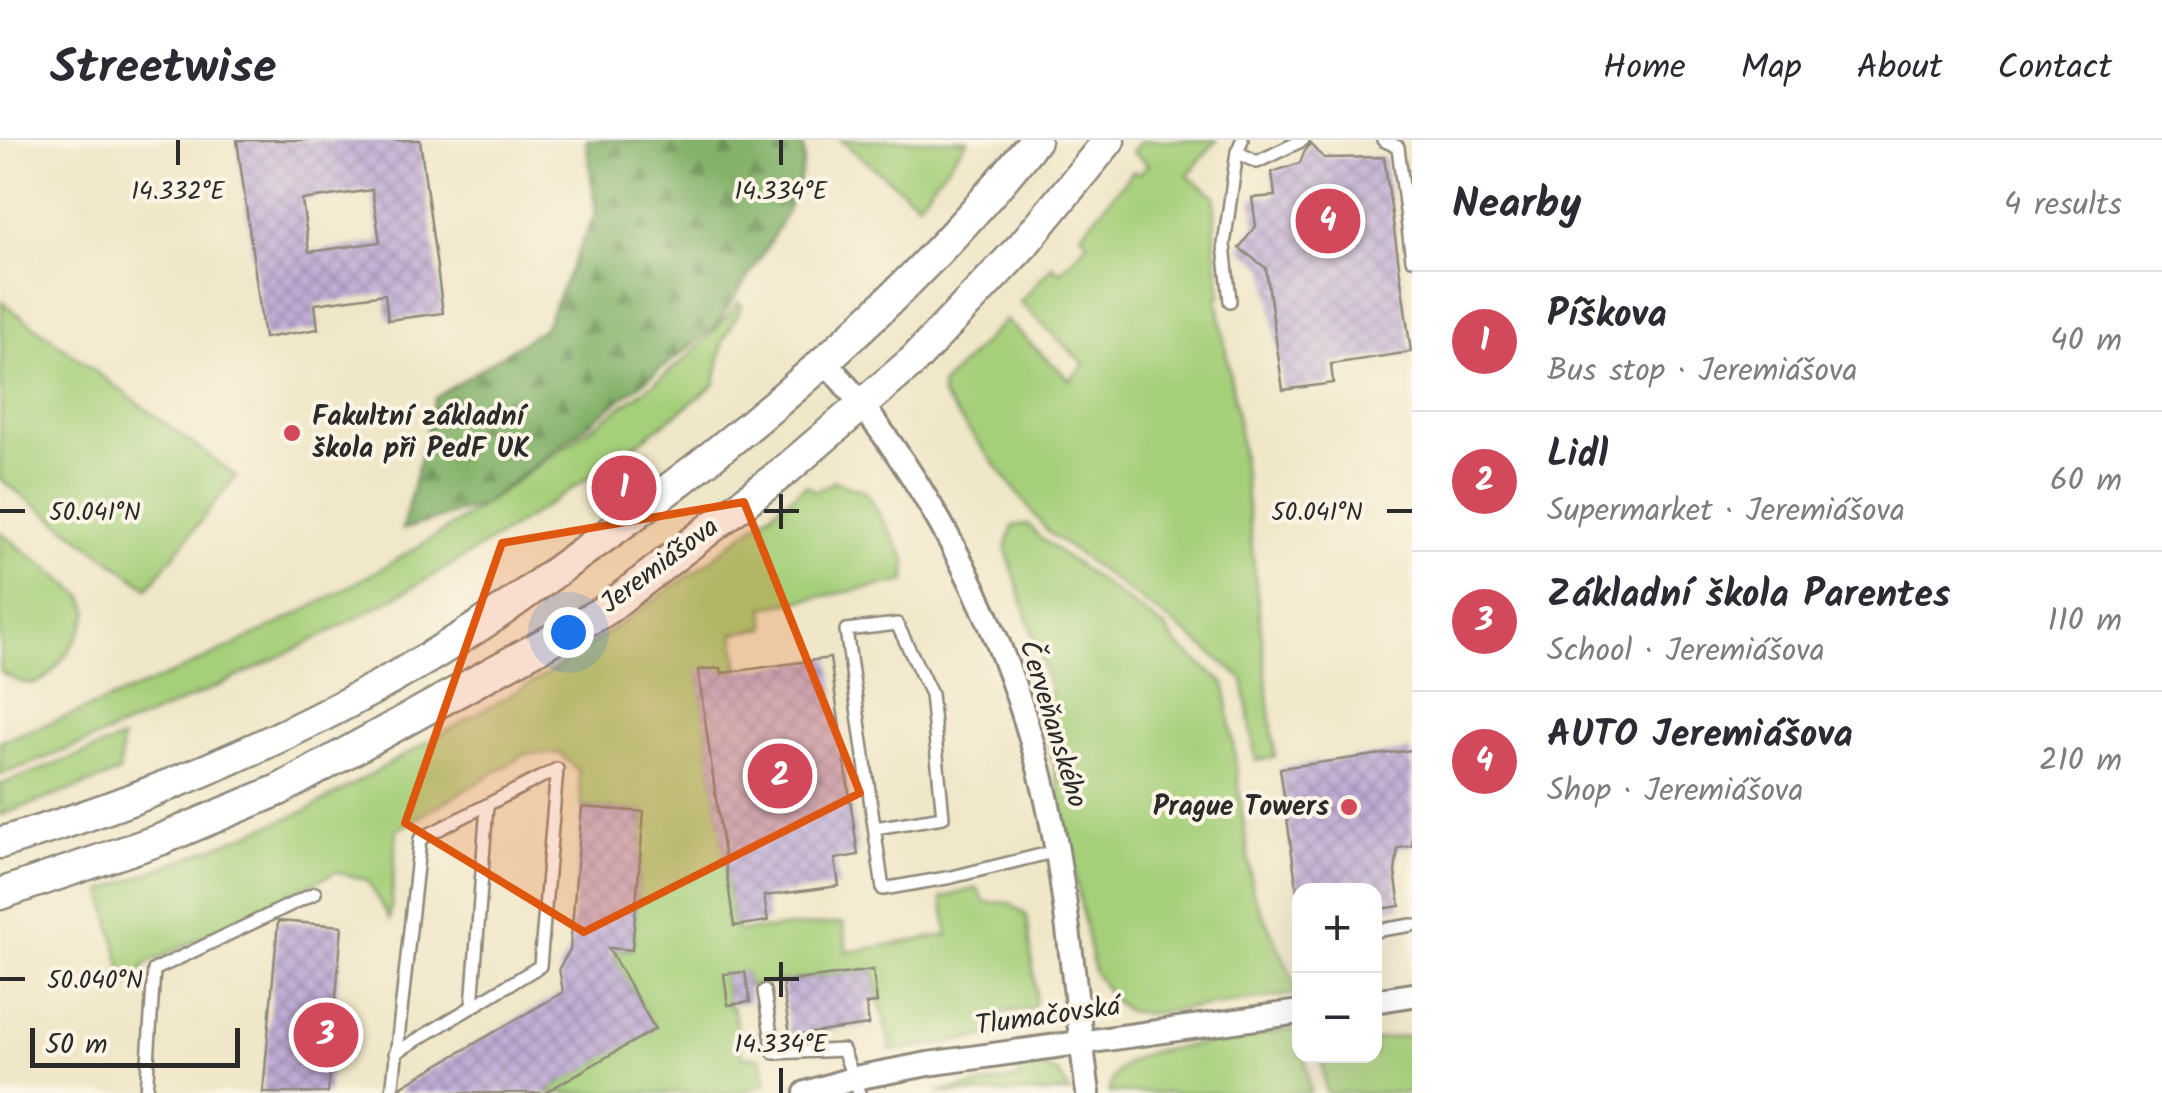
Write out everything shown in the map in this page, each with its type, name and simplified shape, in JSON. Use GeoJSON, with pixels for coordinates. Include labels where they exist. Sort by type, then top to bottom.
{"type":"FeatureCollection","features":[{"type":"Feature","properties":{"kind":"main road","name":"Jeremiášova"},"geometry":{"type":"LineString","coordinates":[[0,844],[172,783],[272,740],[492,618],[646,508],[764,416],[978,212],[1035,140]]}},
{"type":"Feature","properties":{"kind":"main road","name":"Jeremiášova"},"geometry":{"type":"LineString","coordinates":[[0,894],[162,840],[279,790],[588,620],[787,468],[912,361],[1023,245],[1109,140]]}},
{"type":"Feature","properties":{"kind":"street","name":"Červeňanského"},"geometry":{"type":"LineString","coordinates":[[825,361],[864,404],[946,534],[991,626],[1035,752],[1057,851],[1088,1093]]}},
{"type":"Feature","properties":{"kind":"street"},"geometry":{"type":"LineString","coordinates":[[1382,1000],[1412,996]]}},
{"type":"Feature","properties":{"kind":"street","name":"Tlumačovská"},"geometry":{"type":"LineString","coordinates":[[806,1093],[1081,1042],[1292,1013]]}},
{"type":"Feature","properties":{"kind":"lane"},"geometry":{"type":"LineString","coordinates":[[1240,146],[1257,162],[1303,140]]}},
{"type":"Feature","properties":{"kind":"lane"},"geometry":{"type":"LineString","coordinates":[[1383,140],[1398,147],[1412,259]]}},
{"type":"Feature","properties":{"kind":"lane"},"geometry":{"type":"LineString","coordinates":[[1230,300],[1224,245],[1240,146]]}},
{"type":"Feature","properties":{"kind":"lane"},"geometry":{"type":"LineString","coordinates":[[874,828],[943,818],[931,694],[897,624],[846,630],[874,828],[883,889],[1057,851]]}},
{"type":"Feature","properties":{"kind":"lane"},"geometry":{"type":"LineString","coordinates":[[392,1093],[395,1052],[420,838],[557,769],[540,966],[395,1052]]}},
{"type":"Feature","properties":{"kind":"lane"},"geometry":{"type":"LineString","coordinates":[[472,1007],[487,805]]}},
{"type":"Feature","properties":{"kind":"lane"},"geometry":{"type":"LineString","coordinates":[[146,1093],[154,970],[314,893]]}},
{"type":"Feature","properties":{"kind":"lane"},"geometry":{"type":"LineString","coordinates":[[1382,929],[1412,926]]}},
{"type":"Feature","properties":{"kind":"lane"},"geometry":{"type":"LineString","coordinates":[[764,991],[774,1054],[843,1050],[857,1085]]}},
{"type":"Feature","properties":{"kind":"highlighted area"},"geometry":{"type":"Polygon","coordinates":[[[744,502],[860,793],[584,932],[405,823],[502,543],[744,502]]]}},
{"type":"Feature","properties":{"kind":"green space"},"geometry":{"type":"Polygon","coordinates":[[[586,140],[801,140],[804,158],[789,207],[716,327],[482,505],[402,530],[435,398],[544,328],[596,212],[586,140]]]}},
{"type":"Feature","properties":{"kind":"green space"},"geometry":{"type":"Polygon","coordinates":[[[840,140],[968,140],[918,203],[840,140]]]}},
{"type":"Feature","properties":{"kind":"green space"},"geometry":{"type":"Polygon","coordinates":[[[1142,140],[1217,140],[1187,176],[1215,196],[1215,246],[1221,295],[1217,298],[1238,421],[1275,757],[1256,761],[1243,679],[1048,532],[942,396],[941,386],[1005,320],[1070,380],[1084,364],[1020,302],[1052,266],[1060,272],[1088,242],[1081,234],[1133,171],[1139,174],[1148,164],[1132,152],[1142,140]]]}},
{"type":"Feature","properties":{"kind":"green space"},"geometry":{"type":"Polygon","coordinates":[[[2,302],[236,476],[148,588],[0,479],[2,302]]]}},
{"type":"Feature","properties":{"kind":"green space"},"geometry":{"type":"Polygon","coordinates":[[[738,302],[742,306],[723,341],[715,384],[548,505],[374,609],[283,655],[191,698],[0,775],[0,741],[170,675],[334,595],[439,534],[666,374],[723,322],[738,302]]]}},
{"type":"Feature","properties":{"kind":"green space"},"geometry":{"type":"Polygon","coordinates":[[[835,481],[866,492],[906,559],[906,581],[764,607],[766,628],[734,633],[739,671],[699,671],[734,926],[738,931],[843,923],[847,952],[948,935],[942,898],[977,888],[985,902],[1009,903],[1027,916],[1036,996],[1033,1008],[994,1014],[998,1035],[891,1051],[873,970],[748,986],[745,972],[724,974],[742,1056],[761,1058],[766,1084],[739,1093],[544,1093],[654,1028],[615,961],[615,949],[632,950],[644,812],[582,807],[578,771],[560,753],[526,754],[397,830],[390,919],[367,880],[336,872],[143,966],[144,984],[121,982],[122,970],[103,891],[306,811],[551,672],[700,568],[806,485],[816,491],[835,481]]]}},
{"type":"Feature","properties":{"kind":"green space"},"geometry":{"type":"Polygon","coordinates":[[[1028,524],[1040,538],[1166,629],[1176,644],[1225,684],[1253,893],[1292,976],[1292,995],[1147,1014],[1128,1011],[1113,1000],[1094,972],[1049,741],[1033,702],[1052,695],[1006,549],[1013,526],[1028,524]]]}},
{"type":"Feature","properties":{"kind":"green space"},"geometry":{"type":"Polygon","coordinates":[[[0,532],[83,596],[89,611],[79,634],[51,673],[30,684],[0,671],[0,532]]]}},
{"type":"Feature","properties":{"kind":"green space"},"geometry":{"type":"Polygon","coordinates":[[[122,739],[119,773],[0,815],[0,785],[122,739]]]}},
{"type":"Feature","properties":{"kind":"green space"},"geometry":{"type":"Polygon","coordinates":[[[1292,1029],[1292,1063],[1306,1063],[1310,1093],[1109,1093],[1123,1066],[1151,1052],[1292,1029]]]}},
{"type":"Feature","properties":{"kind":"green space"},"geometry":{"type":"Polygon","coordinates":[[[1412,1035],[1412,1093],[1326,1093],[1322,1063],[1382,1063],[1382,1039],[1412,1035]]]}},
{"type":"Feature","properties":{"kind":"green space"},"geometry":{"type":"Polygon","coordinates":[[[1035,1065],[1058,1073],[1070,1093],[935,1093],[1020,1078],[1019,1067],[1035,1065]]]}},
{"type":"Feature","properties":{"kind":"building"},"geometry":{"type":"Polygon","coordinates":[[[237,140],[420,140],[443,313],[388,320],[385,294],[315,304],[318,329],[264,338],[237,140]],[[372,190],[302,200],[309,252],[380,242],[372,190]]]}},
{"type":"Feature","properties":{"kind":"building"},"geometry":{"type":"Polygon","coordinates":[[[1311,144],[1324,158],[1384,157],[1411,352],[1331,364],[1333,383],[1283,390],[1266,268],[1239,248],[1256,226],[1252,198],[1275,196],[1272,172],[1300,163],[1311,144]]]}},
{"type":"Feature","properties":{"kind":"building"},"geometry":{"type":"Polygon","coordinates":[[[830,658],[858,855],[835,859],[839,886],[764,896],[768,921],[734,926],[698,670],[721,668],[722,673],[830,658]]]}},
{"type":"Feature","properties":{"kind":"building","name":"Prague Towers"},"geometry":{"type":"Polygon","coordinates":[[[1412,750],[1412,846],[1398,848],[1395,872],[1400,906],[1382,909],[1382,883],[1296,883],[1280,768],[1412,750]]]}},
{"type":"Feature","properties":{"kind":"building"},"geometry":{"type":"Polygon","coordinates":[[[582,807],[644,812],[632,950],[608,948],[655,1029],[544,1093],[401,1093],[402,1086],[563,992],[559,968],[570,950],[582,807]]]}},
{"type":"Feature","properties":{"kind":"building"},"geometry":{"type":"Polygon","coordinates":[[[278,921],[342,926],[328,1093],[263,1093],[278,921]]]}},
{"type":"Feature","properties":{"kind":"building"},"geometry":{"type":"Polygon","coordinates":[[[873,970],[877,1003],[866,1004],[869,1025],[790,1036],[782,982],[873,970]]]}},
{"type":"Feature","properties":{"kind":"building"},"geometry":{"type":"Polygon","coordinates":[[[745,972],[750,1002],[728,1005],[724,974],[745,972]]]}},
{"type":"Feature","properties":{"kind":"place","name":"AUTO Jeremiášova"},"geometry":{"type":"Point","coordinates":[1328,221]}},
{"type":"Feature","properties":{"kind":"place","name":"Fakultní základní škola při PedF UK"},"geometry":{"type":"Point","coordinates":[292,433]}},
{"type":"Feature","properties":{"kind":"place","name":"Píškova"},"geometry":{"type":"Point","coordinates":[624,488]}},
{"type":"Feature","properties":{"kind":"place","name":"Lidl"},"geometry":{"type":"Point","coordinates":[780,776]}},
{"type":"Feature","properties":{"kind":"place","name":"Prague Towers"},"geometry":{"type":"Point","coordinates":[1349,807]}},
{"type":"Feature","properties":{"kind":"place","name":"Základní škola Parentes"},"geometry":{"type":"Point","coordinates":[326,1035]}}]}
